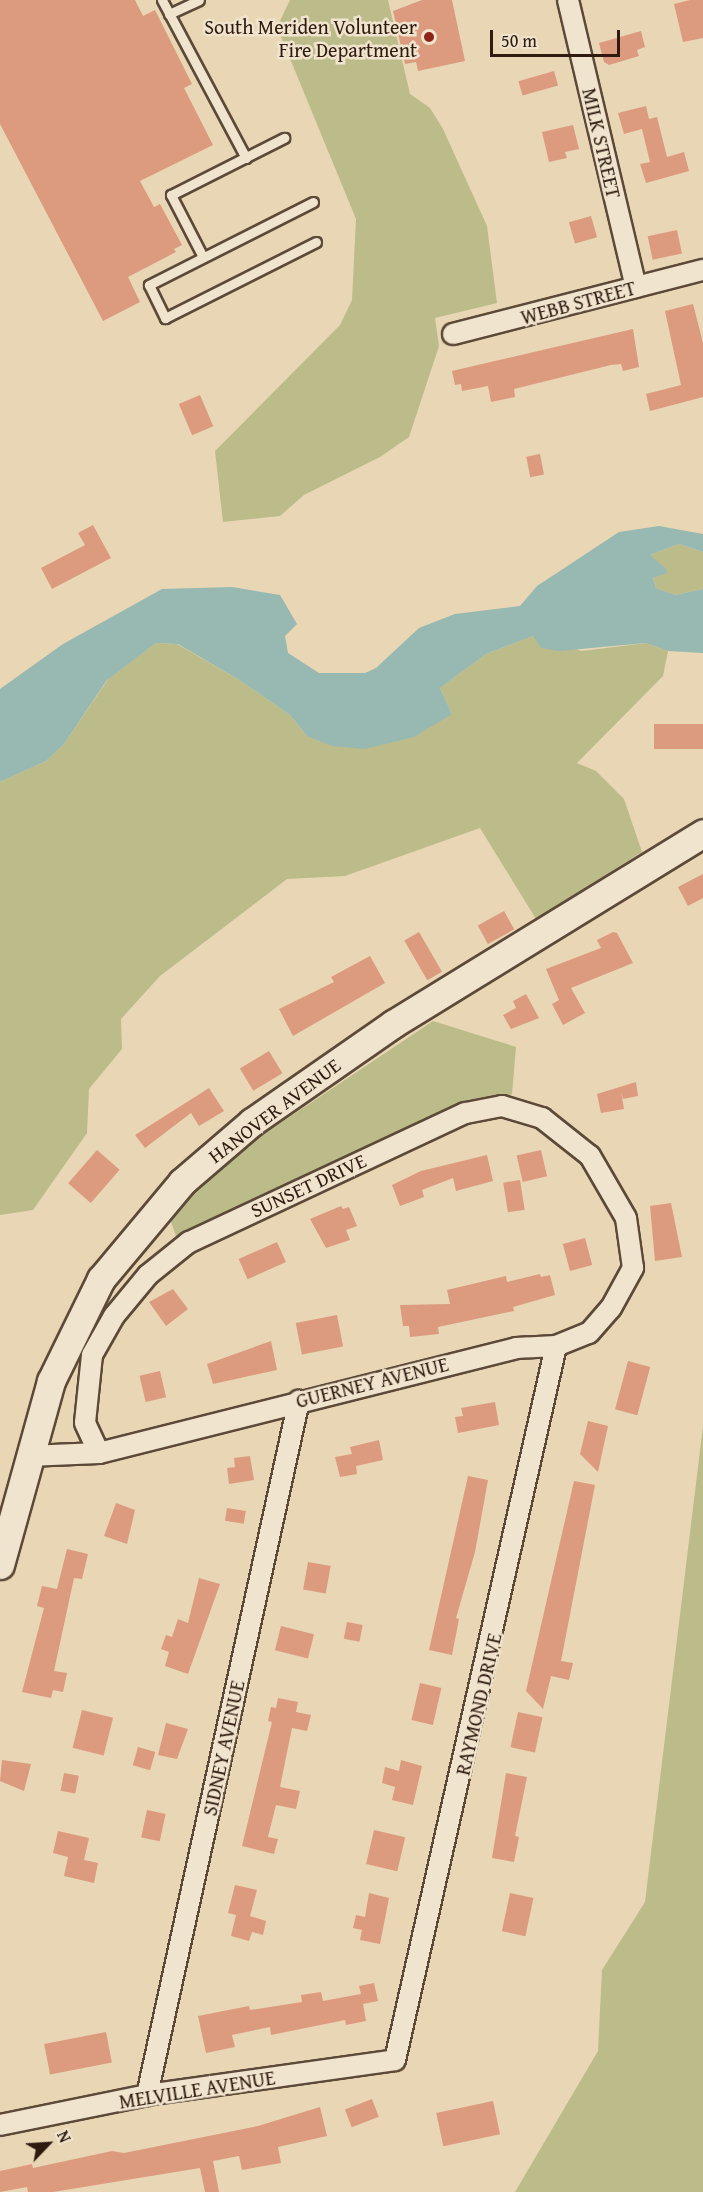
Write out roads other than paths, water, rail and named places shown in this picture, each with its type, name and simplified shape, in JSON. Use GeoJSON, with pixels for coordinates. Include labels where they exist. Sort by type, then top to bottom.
{"type":"FeatureCollection","features":[{"type":"Feature","properties":{"kind":"main road","name":"HANOVER AVENUE"},"geometry":{"type":"LineString","coordinates":[[0,1564],[28,1456],[51,1382],[101,1279],[182,1182],[252,1122],[393,1024],[703,833]]}},
{"type":"Feature","properties":{"kind":"street","name":"MILK STREET"},"geometry":{"type":"LineString","coordinates":[[568,0],[636,287]]}},
{"type":"Feature","properties":{"kind":"street","name":"WEBB STREET"},"geometry":{"type":"LineString","coordinates":[[453,334],[703,270]]}},
{"type":"Feature","properties":{"kind":"street","name":"SUNSET DRIVE"},"geometry":{"type":"LineString","coordinates":[[99,1453],[85,1423],[92,1354],[114,1316],[148,1275],[189,1242],[465,1113],[502,1106],[542,1118],[590,1156],[626,1218]]}},
{"type":"Feature","properties":{"kind":"street","name":"GUERNEY AVENUE"},"geometry":{"type":"LineString","coordinates":[[28,1456],[99,1453],[299,1400],[516,1348],[556,1346],[589,1333],[611,1308],[633,1268],[626,1218]]}},
{"type":"Feature","properties":{"kind":"street","name":"RAYMOND DRIVE"},"geometry":{"type":"LineString","coordinates":[[395,2061],[556,1346]]}},
{"type":"Feature","properties":{"kind":"street","name":"SIDNEY AVENUE"},"geometry":{"type":"LineString","coordinates":[[147,2095],[299,1400]]}},
{"type":"Feature","properties":{"kind":"street","name":"MELVILLE AVENUE"},"geometry":{"type":"LineString","coordinates":[[0,2125],[147,2095],[395,2061]]}},
{"type":"Feature","properties":{"kind":"lane"},"geometry":{"type":"LineString","coordinates":[[162,0],[246,158]]}},
{"type":"Feature","properties":{"kind":"lane"},"geometry":{"type":"LineString","coordinates":[[169,14],[199,0]]}},
{"type":"Feature","properties":{"kind":"lane"},"geometry":{"type":"LineString","coordinates":[[203,257],[171,195],[284,138]]}},
{"type":"Feature","properties":{"kind":"lane"},"geometry":{"type":"LineString","coordinates":[[313,202],[149,285],[165,318],[315,242]]}},
{"type":"Feature","properties":{"kind":"water"},"geometry":{"type":"Polygon","coordinates":[[[659,526],[703,534],[703,552],[679,544],[650,555],[666,569],[667,573],[653,578],[656,588],[675,595],[703,589],[703,653],[668,651],[646,643],[559,651],[541,648],[533,636],[486,654],[440,688],[452,714],[414,737],[364,749],[332,746],[307,736],[290,715],[241,681],[178,644],[156,643],[107,680],[64,744],[46,761],[0,782],[0,689],[63,644],[162,589],[232,587],[280,595],[297,624],[285,636],[288,653],[319,673],[365,673],[376,668],[419,628],[455,614],[520,606],[537,586],[619,532],[659,526]]]}},
{"type":"Feature","properties":{"kind":"place","name":"South Meriden Volunteer Fire Department"},"geometry":{"type":"Point","coordinates":[429,37]}}]}
